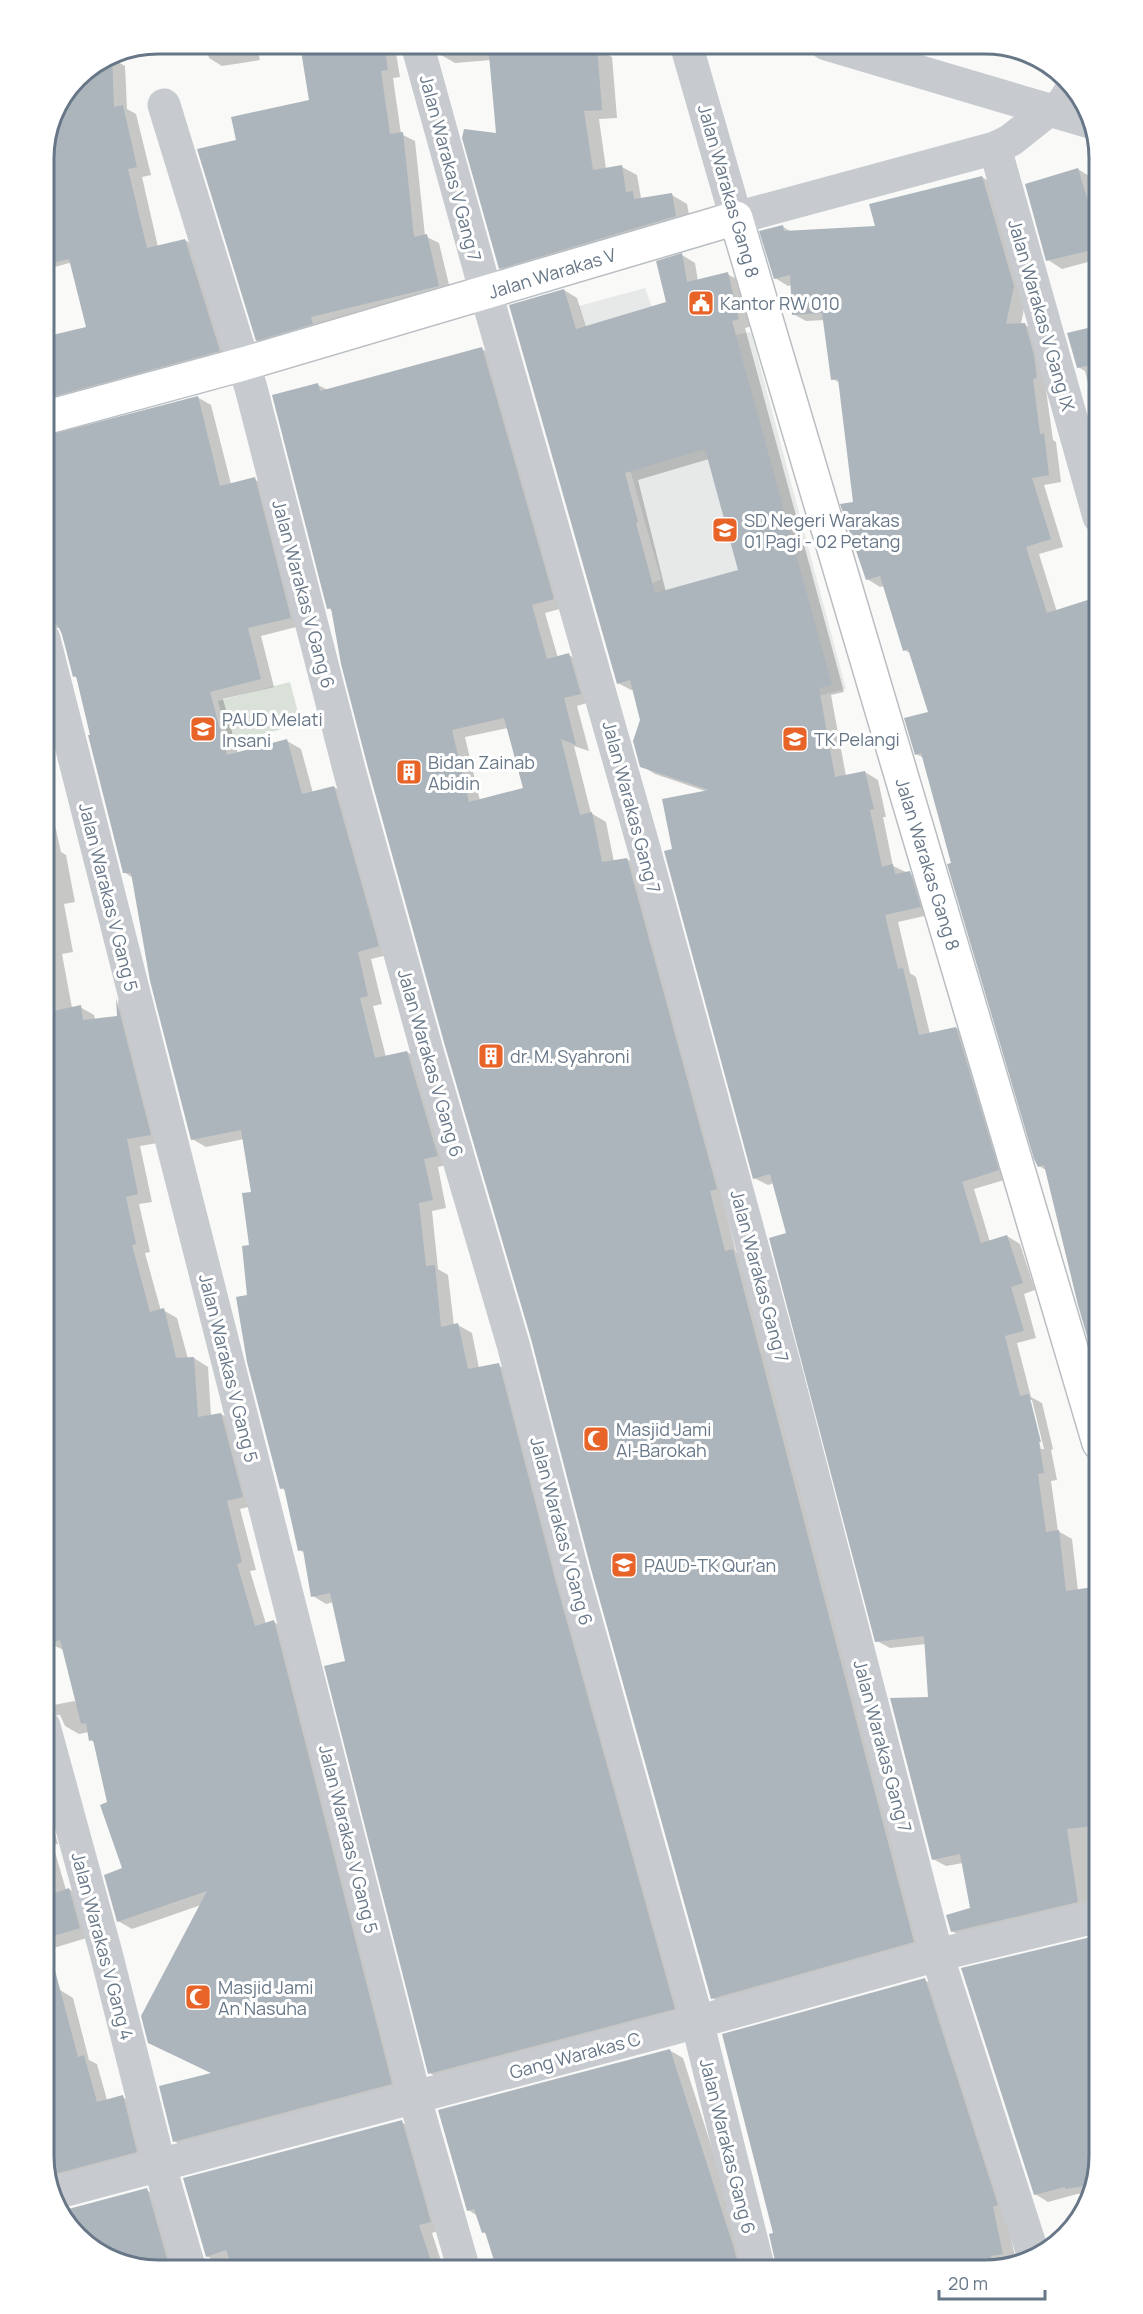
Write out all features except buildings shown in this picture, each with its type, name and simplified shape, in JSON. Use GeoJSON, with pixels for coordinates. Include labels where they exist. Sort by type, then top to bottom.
{"type":"FeatureCollection","features":[{"type":"Feature","properties":{"kind":"street","name":"Jalan Warakas V Gang 7"},"geometry":{"type":"LineString","coordinates":[[420,54],[486,293]]}},
{"type":"Feature","properties":{"kind":"street","name":"Jalan Warakas Gang 8"},"geometry":{"type":"LineString","coordinates":[[689,54],[1089,1406]]}},
{"type":"Feature","properties":{"kind":"street"},"geometry":{"type":"LineString","coordinates":[[871,54],[1059,96],[1077,110]]}},
{"type":"Feature","properties":{"kind":"street","name":"Jalan Warakas V"},"geometry":{"type":"LineString","coordinates":[[54,415],[243,364],[1010,139],[1059,96]]}},
{"type":"Feature","properties":{"kind":"street","name":"Jalan Warakas V Gang 6"},"geometry":{"type":"LineString","coordinates":[[164,105],[243,364],[353,784],[427,1051],[513,1344],[573,1574],[697,2022]]}},
{"type":"Feature","properties":{"kind":"street","name":"Jalan Warakas V Gang IX"},"geometry":{"type":"LineString","coordinates":[[1010,139],[1089,471]]}},
{"type":"Feature","properties":{"kind":"street","name":"Jalan Warakas Gang 7"},"geometry":{"type":"LineString","coordinates":[[486,293],[572,591],[785,1367],[937,1955],[1031,2249]]}},
{"type":"Feature","properties":{"kind":"street","name":"Jalan Warakas V Gang 5"},"geometry":{"type":"LineString","coordinates":[[54,678],[415,2097],[461,2260]]}},
{"type":"Feature","properties":{"kind":"street","name":"Jalan Warakas V Gang 4"},"geometry":{"type":"LineString","coordinates":[[54,1763],[106,1953],[160,2166],[187,2260]]}},
{"type":"Feature","properties":{"kind":"street","name":"Gang Warakas C"},"geometry":{"type":"LineString","coordinates":[[61,2192],[697,2022],[937,1955],[1089,1919]]}},
{"type":"Feature","properties":{"kind":"street","name":"Jalan Warakas Gang 6"},"geometry":{"type":"LineString","coordinates":[[697,2022],[756,2260]]}},
{"type":"Feature","properties":{"kind":"shaded area","name":"SD Negeri Warakas 01 Pagi - 02 Petang"},"geometry":{"type":"Polygon","coordinates":[[[645,288],[667,349],[751,332],[846,689],[688,728],[651,584],[661,579],[579,306],[645,288]]]}},
{"type":"Feature","properties":{"kind":"shaded area"},"geometry":{"type":"Polygon","coordinates":[[[290,682],[301,724],[230,743],[218,701],[290,682]]]}},
{"type":"Feature","properties":{"kind":"place","name":"Kantor RW 010"},"geometry":{"type":"Point","coordinates":[701,303]}},
{"type":"Feature","properties":{"kind":"place","name":"SD Negeri Warakas 01 Pagi - 02 Petang"},"geometry":{"type":"Point","coordinates":[725,530]}},
{"type":"Feature","properties":{"kind":"place","name":"PAUD Melati Insani"},"geometry":{"type":"Point","coordinates":[203,729]}},
{"type":"Feature","properties":{"kind":"place","name":"TK Pelangi"},"geometry":{"type":"Point","coordinates":[795,739]}},
{"type":"Feature","properties":{"kind":"place","name":"Bidan Zainab Abidin"},"geometry":{"type":"Point","coordinates":[409,772]}},
{"type":"Feature","properties":{"kind":"place","name":"dr. M. Syahroni"},"geometry":{"type":"Point","coordinates":[491,1056]}},
{"type":"Feature","properties":{"kind":"place","name":"Masjid Jami Al-Barokah"},"geometry":{"type":"Point","coordinates":[596,1439]}},
{"type":"Feature","properties":{"kind":"place","name":"PAUD-TK Qur'an"},"geometry":{"type":"Point","coordinates":[624,1565]}},
{"type":"Feature","properties":{"kind":"place","name":"Masjid Jami An Nasuha"},"geometry":{"type":"Point","coordinates":[198,1997]}}]}
